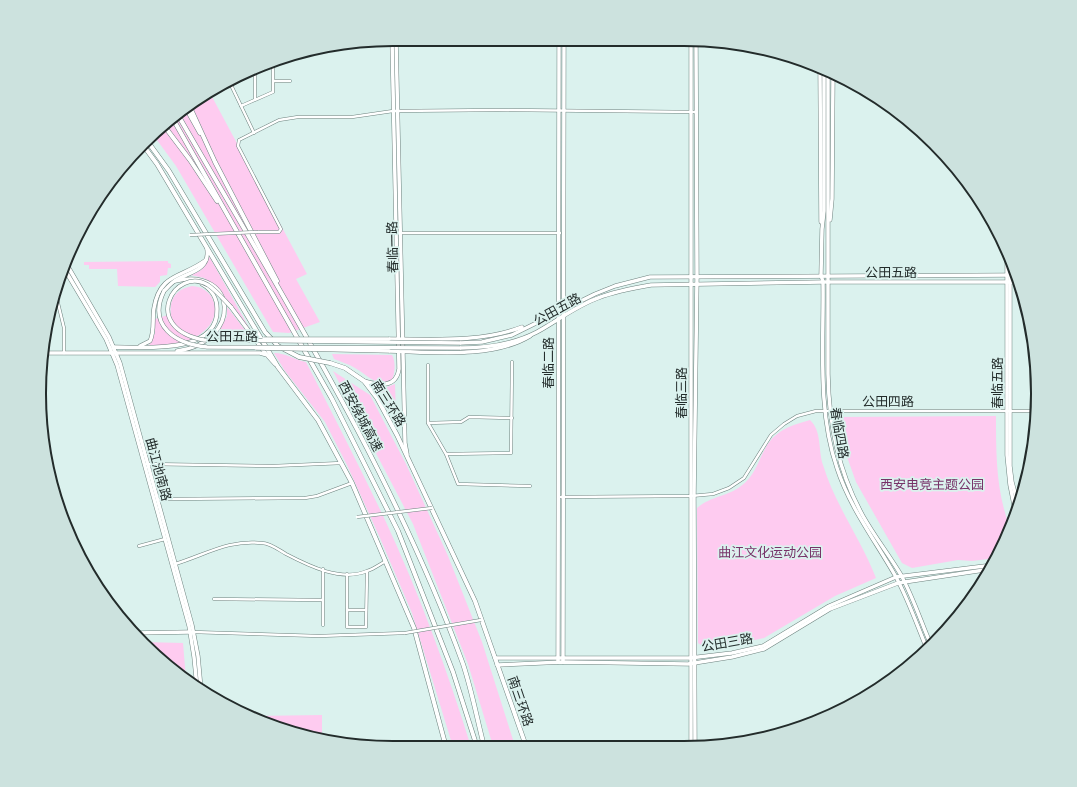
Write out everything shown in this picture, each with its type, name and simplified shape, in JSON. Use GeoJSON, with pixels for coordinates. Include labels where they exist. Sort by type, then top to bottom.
{"type":"FeatureCollection","features":[{"type":"Feature","properties":{"kind":"highway"},"geometry":{"type":"LineString","coordinates":[[192,111],[215,162]]}},
{"type":"Feature","properties":{"kind":"highway"},"geometry":{"type":"LineString","coordinates":[[189,113],[266,259],[286,301]]}},
{"type":"Feature","properties":{"kind":"highway","name":"西安绕城高速"},"geometry":{"type":"LineString","coordinates":[[180,119],[360,431],[407,528],[463,666],[483,741]]}},
{"type":"Feature","properties":{"kind":"highway","name":"西安绕城高速"},"geometry":{"type":"LineString","coordinates":[[175,123],[332,399],[398,531],[453,672],[475,741]]}},
{"type":"Feature","properties":{"kind":"highway"},"geometry":{"type":"LineString","coordinates":[[167,130],[190,160],[236,230]]}},
{"type":"Feature","properties":{"kind":"highway","name":"南三环路"},"geometry":{"type":"LineString","coordinates":[[151,145],[169,171],[265,332],[278,346],[299,356],[345,368],[364,381],[377,398],[407,455],[475,601],[524,741]]}},
{"type":"Feature","properties":{"kind":"highway"},"geometry":{"type":"LineString","coordinates":[[146,150],[157,164],[278,367],[318,420],[342,463],[414,628],[444,741]]}},
{"type":"Feature","properties":{"kind":"street","name":"春临一路"},"geometry":{"type":"LineString","coordinates":[[392,46],[402,233],[405,443],[407,455]]}},
{"type":"Feature","properties":{"kind":"street","name":"春临一路"},"geometry":{"type":"LineString","coordinates":[[364,381],[384,385],[392,382],[398,372],[396,46]]}},
{"type":"Feature","properties":{"kind":"street","name":"春临二路"},"geometry":{"type":"LineString","coordinates":[[559,46],[558,110],[562,309],[560,318],[560,660]]}},
{"type":"Feature","properties":{"kind":"street","name":"春临二路"},"geometry":{"type":"LineString","coordinates":[[560,660],[564,497],[560,318],[558,312],[564,46]]}},
{"type":"Feature","properties":{"kind":"street","name":"春临三路"},"geometry":{"type":"LineString","coordinates":[[691,46],[697,277],[692,496]]}},
{"type":"Feature","properties":{"kind":"street","name":"春临三路"},"geometry":{"type":"LineString","coordinates":[[691,741],[692,277],[696,47]]}},
{"type":"Feature","properties":{"kind":"street"},"geometry":{"type":"LineString","coordinates":[[241,106],[273,92],[273,67]]}},
{"type":"Feature","properties":{"kind":"street"},"geometry":{"type":"LineString","coordinates":[[820,74],[820,212],[822,229]]}},
{"type":"Feature","properties":{"kind":"street"},"geometry":{"type":"LineString","coordinates":[[255,75],[255,99]]}},
{"type":"Feature","properties":{"kind":"street"},"geometry":{"type":"LineString","coordinates":[[824,76],[826,199]]}},
{"type":"Feature","properties":{"kind":"street"},"geometry":{"type":"LineString","coordinates":[[826,199],[828,78]]}},
{"type":"Feature","properties":{"kind":"street"},"geometry":{"type":"LineString","coordinates":[[829,229],[832,199],[833,80]]}},
{"type":"Feature","properties":{"kind":"street"},"geometry":{"type":"LineString","coordinates":[[273,81],[290,82]]}},
{"type":"Feature","properties":{"kind":"street"},"geometry":{"type":"LineString","coordinates":[[232,87],[254,133]]}},
{"type":"Feature","properties":{"kind":"street"},"geometry":{"type":"LineString","coordinates":[[190,235],[279,232],[281,229],[238,146],[239,140],[279,120],[298,117],[352,117],[396,111],[563,110],[694,113]]}},
{"type":"Feature","properties":{"kind":"street","name":"春临四路"},"geometry":{"type":"LineString","coordinates":[[826,199],[822,229],[821,275],[825,282],[827,411],[830,442],[836,467],[846,494],[859,519],[896,578],[925,643]]}},
{"type":"Feature","properties":{"kind":"street","name":"春临四路"},"geometry":{"type":"LineString","coordinates":[[825,282],[829,275],[829,229],[826,199]]}},
{"type":"Feature","properties":{"kind":"street"},"geometry":{"type":"LineString","coordinates":[[396,233],[560,233]]}},
{"type":"Feature","properties":{"kind":"street"},"geometry":{"type":"LineString","coordinates":[[133,347],[150,342],[153,335],[153,310],[156,296],[162,285],[173,276],[196,267],[206,260],[208,254],[206,246]]}},
{"type":"Feature","properties":{"kind":"street","name":"公田五路"},"geometry":{"type":"LineString","coordinates":[[206,260],[200,269],[175,281],[164,291],[160,299],[159,316],[163,325],[170,334],[183,342],[198,346],[460,348],[496,346],[536,333],[597,298],[628,288],[651,285],[825,282],[1013,282]]}},
{"type":"Feature","properties":{"kind":"street","name":"春临五路"},"geometry":{"type":"LineString","coordinates":[[1008,268],[1008,467],[1014,502]]}},
{"type":"Feature","properties":{"kind":"street"},"geometry":{"type":"LineString","coordinates":[[69,269],[114,347],[114,353]]}},
{"type":"Feature","properties":{"kind":"street","name":"春临五路"},"geometry":{"type":"LineString","coordinates":[[1008,275],[1009,270]]}},
{"type":"Feature","properties":{"kind":"street","name":"曲江池南路"},"geometry":{"type":"LineString","coordinates":[[67,274],[114,353],[158,500],[191,632],[200,682]]}},
{"type":"Feature","properties":{"kind":"street","name":"公田五路"},"geometry":{"type":"LineString","coordinates":[[199,283],[182,285],[172,294],[167,309],[168,316],[175,327],[189,336],[200,339],[460,343],[500,339],[512,335],[562,309],[615,286],[650,277],[1008,275]]}},
{"type":"Feature","properties":{"kind":"street"},"geometry":{"type":"LineString","coordinates":[[166,352],[190,348],[207,341],[218,331],[224,313],[222,298],[211,284],[193,278],[175,281]]}},
{"type":"Feature","properties":{"kind":"street"},"geometry":{"type":"LineString","coordinates":[[199,283],[208,285],[230,307],[278,367]]}},
{"type":"Feature","properties":{"kind":"street"},"geometry":{"type":"LineString","coordinates":[[114,347],[168,347],[197,340],[211,327],[215,320],[217,309],[215,297],[209,289],[199,283]]}},
{"type":"Feature","properties":{"kind":"street"},"geometry":{"type":"LineString","coordinates":[[58,305],[64,328],[64,353]]}},
{"type":"Feature","properties":{"kind":"street"},"geometry":{"type":"LineString","coordinates":[[250,340],[285,337],[389,339],[487,337],[501,335],[532,324]]}},
{"type":"Feature","properties":{"kind":"street"},"geometry":{"type":"LineString","coordinates":[[241,347],[276,350],[468,352],[496,349],[521,342],[536,333]]}},
{"type":"Feature","properties":{"kind":"street"},"geometry":{"type":"LineString","coordinates":[[49,353],[166,352],[260,353],[267,355]]}},
{"type":"Feature","properties":{"kind":"street"},"geometry":{"type":"LineString","coordinates":[[446,454],[511,454],[512,362]]}},
{"type":"Feature","properties":{"kind":"street"},"geometry":{"type":"LineString","coordinates":[[428,365],[428,423],[446,454],[458,484],[530,486]]}},
{"type":"Feature","properties":{"kind":"street","name":"公田四路"},"geometry":{"type":"LineString","coordinates":[[559,497],[692,496],[713,494],[729,488],[744,478],[762,448],[775,431],[797,416],[816,411],[1030,411]]}},
{"type":"Feature","properties":{"kind":"street","name":"春临四路"},"geometry":{"type":"LineString","coordinates":[[827,411],[840,465],[851,492],[863,517],[901,576],[929,639]]}},
{"type":"Feature","properties":{"kind":"street","name":"春临五路"},"geometry":{"type":"LineString","coordinates":[[1008,411],[1010,466],[1016,495]]}},
{"type":"Feature","properties":{"kind":"street"},"geometry":{"type":"LineString","coordinates":[[428,423],[461,422],[469,417],[512,418]]}},
{"type":"Feature","properties":{"kind":"street"},"geometry":{"type":"LineString","coordinates":[[146,464],[274,466],[342,463]]}},
{"type":"Feature","properties":{"kind":"street","name":"曲江池南路"},"geometry":{"type":"LineString","coordinates":[[146,464],[165,539],[174,565]]}},
{"type":"Feature","properties":{"kind":"street"},"geometry":{"type":"LineString","coordinates":[[158,500],[170,498],[305,498],[317,496],[352,483]]}},
{"type":"Feature","properties":{"kind":"street"},"geometry":{"type":"LineString","coordinates":[[357,517],[432,508]]}},
{"type":"Feature","properties":{"kind":"street"},"geometry":{"type":"LineString","coordinates":[[139,546],[165,539]]}},
{"type":"Feature","properties":{"kind":"street"},"geometry":{"type":"LineString","coordinates":[[174,565],[202,556],[223,546],[242,542],[264,543],[307,564],[334,573],[347,574],[366,572],[386,561]]}},
{"type":"Feature","properties":{"kind":"street","name":"公田三路"},"geometry":{"type":"LineString","coordinates":[[497,664],[560,660],[692,658],[732,653],[763,646],[829,606],[901,576],[985,566]]}},
{"type":"Feature","properties":{"kind":"street"},"geometry":{"type":"LineString","coordinates":[[323,569],[323,625]]}},
{"type":"Feature","properties":{"kind":"street","name":"公田三路"},"geometry":{"type":"LineString","coordinates":[[495,658],[692,663],[764,649],[830,609],[898,583],[982,570]]}},
{"type":"Feature","properties":{"kind":"street"},"geometry":{"type":"LineString","coordinates":[[347,574],[347,627],[366,627],[366,572]]}},
{"type":"Feature","properties":{"kind":"street"},"geometry":{"type":"LineString","coordinates":[[214,599],[322,600]]}},
{"type":"Feature","properties":{"kind":"street"},"geometry":{"type":"LineString","coordinates":[[347,610],[366,610]]}},
{"type":"Feature","properties":{"kind":"street"},"geometry":{"type":"LineString","coordinates":[[142,633],[191,632],[319,636],[404,632],[482,620]]}},
{"type":"Feature","properties":{"kind":"street","name":"曲江池南路"},"geometry":{"type":"LineString","coordinates":[[191,632],[196,679]]}},
{"type":"Feature","properties":{"kind":"street","name":"春临三路"},"geometry":{"type":"LineString","coordinates":[[692,663],[695,741]]}},
{"type":"Feature","properties":{"kind":"green space"},"geometry":{"type":"Polygon","coordinates":[[[212,98],[307,274],[296,279],[320,322],[289,333],[273,332],[176,166],[157,139],[182,118],[212,98]]]}},
{"type":"Feature","properties":{"kind":"green space"},"geometry":{"type":"Polygon","coordinates":[[[209,256],[252,333],[217,287],[204,278],[191,275],[203,268],[207,263],[209,256]]]}},
{"type":"Feature","properties":{"kind":"green space"},"geometry":{"type":"Polygon","coordinates":[[[168,261],[168,263],[171,264],[171,268],[168,268],[167,275],[160,276],[160,282],[155,287],[118,286],[117,269],[89,269],[89,265],[84,265],[84,262],[168,261]]]}},
{"type":"Feature","properties":{"kind":"green space"},"geometry":{"type":"Polygon","coordinates":[[[192,286],[205,290],[213,300],[215,313],[209,326],[204,332],[182,343],[165,346],[149,345],[155,333],[155,319],[171,314],[171,303],[175,295],[182,289],[192,286]]]}},
{"type":"Feature","properties":{"kind":"green space"},"geometry":{"type":"Polygon","coordinates":[[[227,307],[249,335],[217,335],[227,316],[227,307]]]}},
{"type":"Feature","properties":{"kind":"green space"},"geometry":{"type":"Polygon","coordinates":[[[274,353],[283,354],[306,362],[356,461],[385,520],[421,603],[469,741],[451,741],[412,613],[380,538],[347,465],[325,422],[285,371],[274,353]]]}},
{"type":"Feature","properties":{"kind":"green space"},"geometry":{"type":"Polygon","coordinates":[[[332,354],[392,355],[395,368],[392,380],[377,382],[372,380],[348,364],[334,359],[332,354]]]}},
{"type":"Feature","properties":{"kind":"green space"},"geometry":{"type":"Polygon","coordinates":[[[333,371],[370,395],[406,464],[448,556],[482,642],[513,741],[491,741],[468,664],[413,524],[333,371]]]}},
{"type":"Feature","properties":{"kind":"green space"},"geometry":{"type":"Polygon","coordinates":[[[395,384],[395,415],[378,387],[387,387],[395,384]]]}},
{"type":"Feature","properties":{"kind":"green space","name":"西安电竞主题公园"},"geometry":{"type":"Polygon","coordinates":[[[996,416],[999,487],[1007,520],[988,559],[972,561],[958,560],[912,568],[902,563],[856,482],[846,454],[837,417],[996,416]]]}},
{"type":"Feature","properties":{"kind":"green space","name":"曲江文化运动公园"},"geometry":{"type":"Polygon","coordinates":[[[810,420],[814,424],[818,435],[821,459],[828,480],[876,578],[835,596],[764,638],[707,650],[698,643],[697,508],[708,501],[731,492],[741,486],[750,478],[766,447],[775,436],[791,426],[810,420]]]}},
{"type":"Feature","properties":{"kind":"green space"},"geometry":{"type":"Polygon","coordinates":[[[151,642],[183,643],[185,671],[164,655],[151,642]]]}},
{"type":"Feature","properties":{"kind":"green space"},"geometry":{"type":"Polygon","coordinates":[[[322,715],[322,733],[282,723],[263,716],[322,715]]]}}]}
